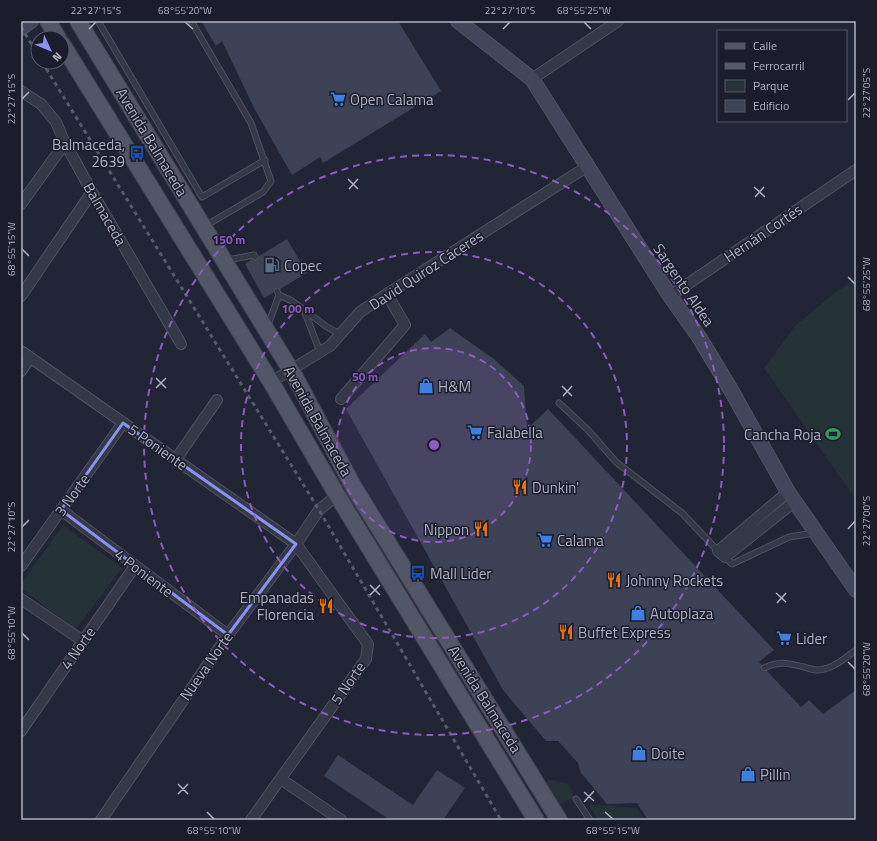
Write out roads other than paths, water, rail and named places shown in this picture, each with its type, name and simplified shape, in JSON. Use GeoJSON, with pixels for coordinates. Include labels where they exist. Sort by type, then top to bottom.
{"type":"FeatureCollection","features":[{"type":"Feature","properties":{"kind":"main road"},"geometry":{"type":"LineString","coordinates":[[48,21],[53,30]]}},
{"type":"Feature","properties":{"kind":"main road","name":"Avenida Balmaceda"},"geometry":{"type":"LineString","coordinates":[[78,21],[291,369],[353,486],[559,820]]}},
{"type":"Feature","properties":{"kind":"main road","name":"Avenida Balmaceda"},"geometry":{"type":"LineString","coordinates":[[70,57],[271,382],[337,495],[536,820]]}},
{"type":"Feature","properties":{"kind":"street"},"geometry":{"type":"LineString","coordinates":[[21,28],[31,21]]}},
{"type":"Feature","properties":{"kind":"street","name":"Sargento Aldea"},"geometry":{"type":"LineString","coordinates":[[458,21],[532,79],[670,296],[699,337],[731,390],[791,497],[856,590]]}},
{"type":"Feature","properties":{"kind":"street"},"geometry":{"type":"LineString","coordinates":[[532,79],[618,21]]}},
{"type":"Feature","properties":{"kind":"street","name":"Balmaceda"},"geometry":{"type":"LineString","coordinates":[[21,91],[41,104],[56,122],[65,143],[92,192],[181,344]]}},
{"type":"Feature","properties":{"kind":"street"},"geometry":{"type":"LineString","coordinates":[[21,204],[65,143]]}},
{"type":"Feature","properties":{"kind":"street","name":"David Quiroz Cáceres"},"geometry":{"type":"LineString","coordinates":[[271,382],[330,346],[360,312],[588,166]]}},
{"type":"Feature","properties":{"kind":"street","name":"Hernán Cortés"},"geometry":{"type":"LineString","coordinates":[[670,296],[856,170]]}},
{"type":"Feature","properties":{"kind":"street"},"geometry":{"type":"LineString","coordinates":[[21,296],[92,192]]}},
{"type":"Feature","properties":{"kind":"street"},"geometry":{"type":"LineString","coordinates":[[341,399],[405,325],[387,294]]}},
{"type":"Feature","properties":{"kind":"street","name":"5 Poniente"},"geometry":{"type":"LineString","coordinates":[[21,351],[296,544]]}},
{"type":"Feature","properties":{"kind":"street"},"geometry":{"type":"LineString","coordinates":[[21,371],[30,358]]}},
{"type":"Feature","properties":{"kind":"street"},"geometry":{"type":"LineString","coordinates":[[176,459],[217,400]]}},
{"type":"Feature","properties":{"kind":"street","name":"3 Norte"},"geometry":{"type":"LineString","coordinates":[[21,566],[123,423]]}},
{"type":"Feature","properties":{"kind":"street","name":"Nueva Norte"},"geometry":{"type":"LineString","coordinates":[[101,820],[228,635],[296,544],[319,510],[337,495],[353,486]]}},
{"type":"Feature","properties":{"kind":"street"},"geometry":{"type":"LineString","coordinates":[[722,554],[791,497]]}},
{"type":"Feature","properties":{"kind":"street","name":"4 Poniente"},"geometry":{"type":"LineString","coordinates":[[61,510],[228,635]]}},
{"type":"Feature","properties":{"kind":"street","name":"5 Norte"},"geometry":{"type":"LineString","coordinates":[[251,820],[366,659],[368,644],[296,544]]}},
{"type":"Feature","properties":{"kind":"street","name":"4 Norte"},"geometry":{"type":"LineString","coordinates":[[21,731],[135,566]]}},
{"type":"Feature","properties":{"kind":"street"},"geometry":{"type":"LineString","coordinates":[[21,599],[83,641]]}},
{"type":"Feature","properties":{"kind":"street"},"geometry":{"type":"LineString","coordinates":[[280,779],[341,820]]}},
{"type":"Feature","properties":{"kind":"lane"},"geometry":{"type":"LineString","coordinates":[[98,21],[202,197],[265,160]]}},
{"type":"Feature","properties":{"kind":"lane"},"geometry":{"type":"LineString","coordinates":[[191,21],[251,123],[271,181],[263,192],[204,227]]}},
{"type":"Feature","properties":{"kind":"lane"},"geometry":{"type":"LineString","coordinates":[[224,261],[254,255],[255,257]]}},
{"type":"Feature","properties":{"kind":"lane"},"geometry":{"type":"LineString","coordinates":[[266,329],[278,293],[340,335]]}},
{"type":"Feature","properties":{"kind":"lane"},"geometry":{"type":"LineString","coordinates":[[303,309],[320,352]]}},
{"type":"Feature","properties":{"kind":"lane"},"geometry":{"type":"LineString","coordinates":[[559,403],[588,430],[616,462],[682,513],[732,564],[789,537],[815,533]]}},
{"type":"Feature","properties":{"kind":"lane"},"geometry":{"type":"LineString","coordinates":[[764,668],[775,663],[794,664],[817,670],[823,669],[841,662],[856,650]]}},
{"type":"Feature","properties":{"kind":"lane"},"geometry":{"type":"LineString","coordinates":[[576,799],[590,820]]}},
{"type":"Feature","properties":{"kind":"railway"},"geometry":{"type":"LineString","coordinates":[[21,27],[30,42]]}},
{"type":"Feature","properties":{"kind":"railway"},"geometry":{"type":"LineString","coordinates":[[47,70],[319,510],[501,820]]}},
{"type":"Feature","properties":{"kind":"place","name":"Open Calama"},"geometry":{"type":"Point","coordinates":[338,99]}},
{"type":"Feature","properties":{"kind":"place","name":"Balmaceda, 2639"},"geometry":{"type":"Point","coordinates":[137,153]}},
{"type":"Feature","properties":{"kind":"place","name":"Copec"},"geometry":{"type":"Point","coordinates":[272,265]}},
{"type":"Feature","properties":{"kind":"place","name":"H&M"},"geometry":{"type":"Point","coordinates":[426,386]}},
{"type":"Feature","properties":{"kind":"place","name":"Falabella"},"geometry":{"type":"Point","coordinates":[475,432]}},
{"type":"Feature","properties":{"kind":"place","name":"Cancha Roja"},"geometry":{"type":"Point","coordinates":[833,434]}},
{"type":"Feature","properties":{"kind":"place","name":"Dunkin'"},"geometry":{"type":"Point","coordinates":[520,487]}},
{"type":"Feature","properties":{"kind":"place","name":"Nippon"},"geometry":{"type":"Point","coordinates":[481,529]}},
{"type":"Feature","properties":{"kind":"place","name":"Calama"},"geometry":{"type":"Point","coordinates":[545,540]}},
{"type":"Feature","properties":{"kind":"place","name":"Mall Lider"},"geometry":{"type":"Point","coordinates":[418,573]}},
{"type":"Feature","properties":{"kind":"place","name":"Johnny Rockets"},"geometry":{"type":"Point","coordinates":[614,580]}},
{"type":"Feature","properties":{"kind":"place","name":"Empanadas Florencia"},"geometry":{"type":"Point","coordinates":[326,606]}},
{"type":"Feature","properties":{"kind":"place","name":"Autoplaza"},"geometry":{"type":"Point","coordinates":[638,613]}},
{"type":"Feature","properties":{"kind":"place","name":"Buffet Express"},"geometry":{"type":"Point","coordinates":[566,632]}},
{"type":"Feature","properties":{"kind":"place","name":"Lider"},"geometry":{"type":"Point","coordinates":[784,638]}},
{"type":"Feature","properties":{"kind":"place","name":"Doite"},"geometry":{"type":"Point","coordinates":[639,753]}},
{"type":"Feature","properties":{"kind":"place","name":"Pillin"},"geometry":{"type":"Point","coordinates":[748,774]}}]}
